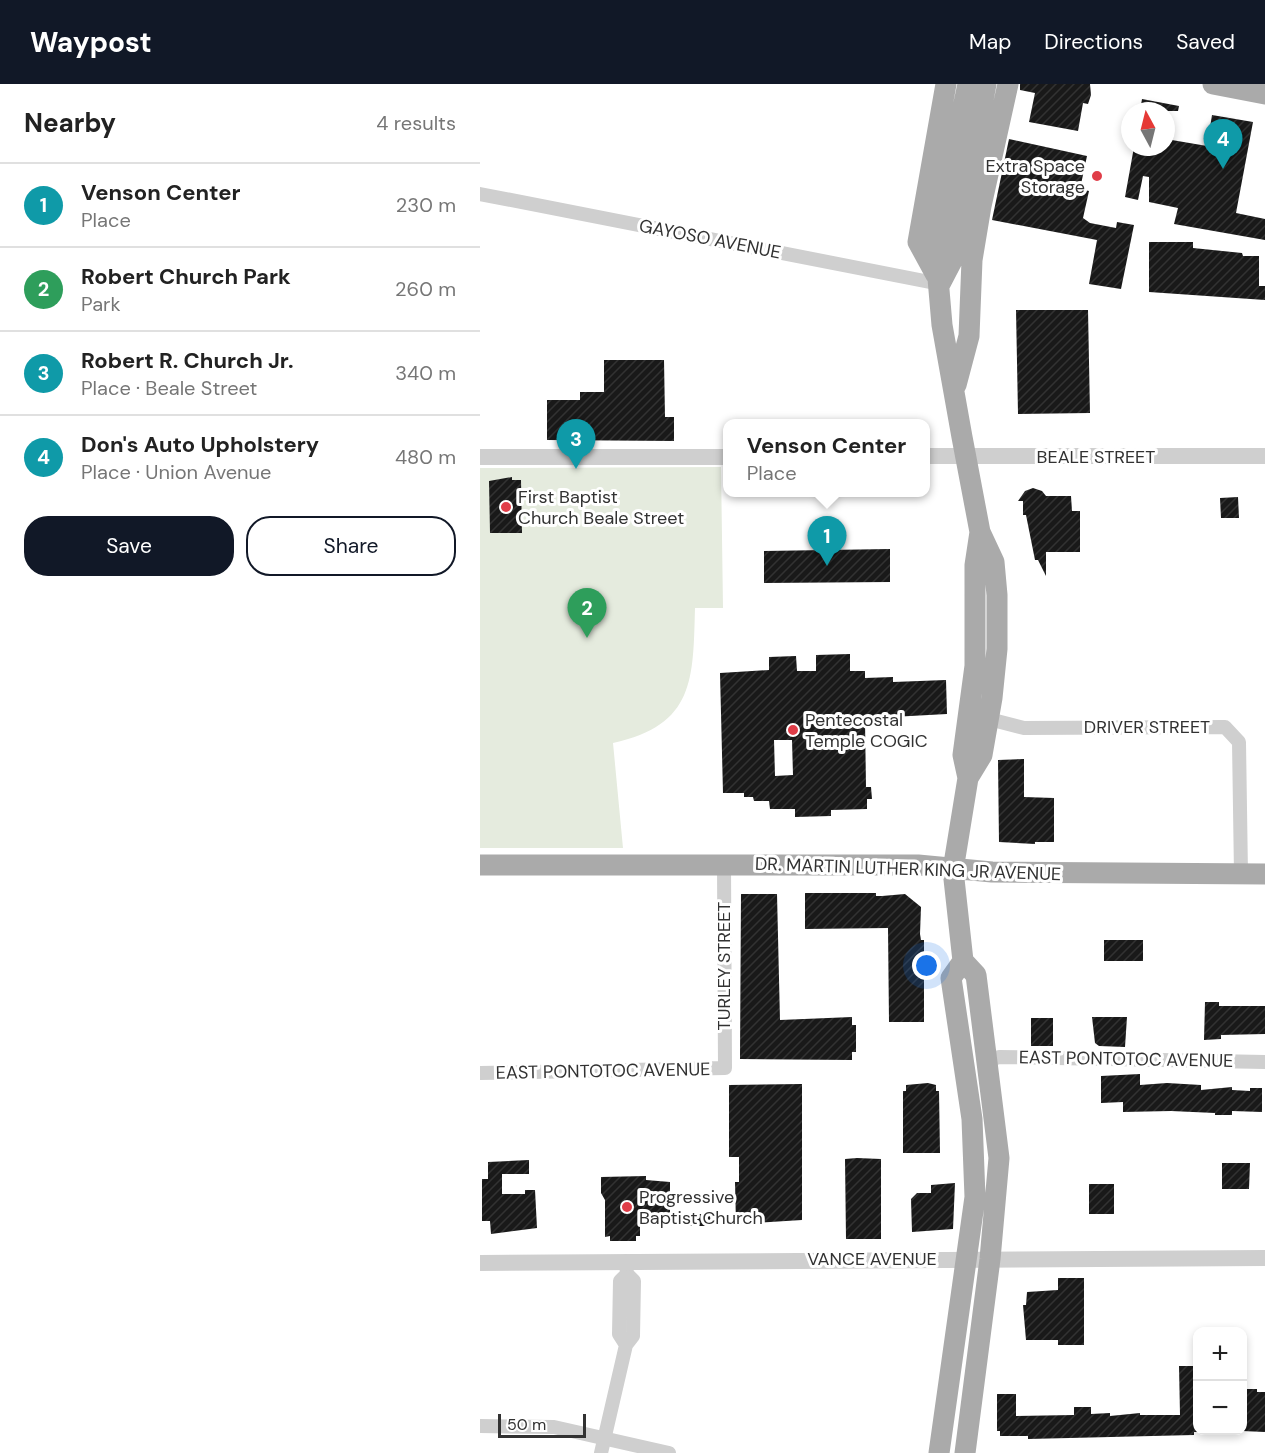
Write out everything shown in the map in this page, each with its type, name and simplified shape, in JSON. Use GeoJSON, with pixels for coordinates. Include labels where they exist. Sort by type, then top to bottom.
{"type":"FeatureCollection","features":[{"type":"Feature","properties":{"kind":"main road"},"geometry":{"type":"LineString","coordinates":[[940,284],[918,242],[946,84]]}},
{"type":"Feature","properties":{"kind":"main road"},"geometry":{"type":"LineString","coordinates":[[968,84],[947,184],[936,255],[942,325],[954,395],[980,532],[994,562],[997,595],[996,658],[989,719],[982,755],[968,778]]}},
{"type":"Feature","properties":{"kind":"main road"},"geometry":{"type":"LineString","coordinates":[[940,284],[953,259],[986,84]]}},
{"type":"Feature","properties":{"kind":"main road"},"geometry":{"type":"LineString","coordinates":[[954,395],[969,336],[972,260],[981,206],[1008,84]]}},
{"type":"Feature","properties":{"kind":"main road"},"geometry":{"type":"LineString","coordinates":[[1214,84],[1265,94]]}},
{"type":"Feature","properties":{"kind":"main road"},"geometry":{"type":"LineString","coordinates":[[965,1453],[990,1259],[999,1158],[976,975],[963,961],[953,870],[968,778],[963,755],[975,666],[975,565],[980,532]]}},
{"type":"Feature","properties":{"kind":"main road","name":"DR. MARTIN LUTHER KING JR AVENUE"},"geometry":{"type":"LineString","coordinates":[[480,866],[724,863],[918,865],[953,870],[1065,874],[1265,874]]}},
{"type":"Feature","properties":{"kind":"main road"},"geometry":{"type":"LineString","coordinates":[[939,1453],[975,1197],[976,1160],[951,978],[963,961]]}},
{"type":"Feature","properties":{"kind":"street","name":"GAYOSO AVENUE"},"geometry":{"type":"LineString","coordinates":[[480,194],[940,284]]}},
{"type":"Feature","properties":{"kind":"street","name":"BEALE STREET"},"geometry":{"type":"LineString","coordinates":[[930,456],[1265,456]]}},
{"type":"Feature","properties":{"kind":"street"},"geometry":{"type":"LineString","coordinates":[[480,457],[723,457]]}},
{"type":"Feature","properties":{"kind":"street","name":"DRIVER STREET"},"geometry":{"type":"LineString","coordinates":[[989,719],[1024,728],[1225,727],[1239,742],[1241,874]]}},
{"type":"Feature","properties":{"kind":"street","name":"TURLEY STREET"},"geometry":{"type":"LineString","coordinates":[[724,863],[725,1068]]}},
{"type":"Feature","properties":{"kind":"street","name":"EAST PONTOTOC AVENUE"},"geometry":{"type":"LineString","coordinates":[[988,1061],[1011,1057],[1265,1062]]}},
{"type":"Feature","properties":{"kind":"street","name":"EAST PONTOTOC AVENUE"},"geometry":{"type":"LineString","coordinates":[[480,1073],[725,1068]]}},
{"type":"Feature","properties":{"kind":"street","name":"VANCE AVENUE"},"geometry":{"type":"LineString","coordinates":[[480,1263],[626,1268],[967,1259],[1265,1258]]}},
{"type":"Feature","properties":{"kind":"street"},"geometry":{"type":"LineString","coordinates":[[601,1453],[626,1345],[619,1334],[620,1281],[626,1268]]}},
{"type":"Feature","properties":{"kind":"street"},"geometry":{"type":"LineString","coordinates":[[480,1426],[554,1427],[669,1453]]}},
{"type":"Feature","properties":{"kind":"shaded area"},"geometry":{"type":"Polygon","coordinates":[[[721,467],[723,608],[695,608],[690,677],[684,695],[674,711],[660,724],[640,735],[613,743],[623,848],[480,848],[480,468],[721,467]]]}},
{"type":"Feature","properties":{"kind":"building"},"geometry":{"type":"Polygon","coordinates":[[[1020,84],[1090,84],[1091,95],[1088,104],[1083,103],[1078,131],[1029,122],[1035,93],[1020,90],[1020,84]]]}},
{"type":"Feature","properties":{"kind":"building"},"geometry":{"type":"Polygon","coordinates":[[[1142,99],[1158,102],[1142,102],[1142,99]]]}},
{"type":"Feature","properties":{"kind":"building"},"geometry":{"type":"Polygon","coordinates":[[[1212,115],[1253,122],[1236,213],[1265,219],[1265,240],[1174,224],[1178,208],[1149,202],[1149,177],[1143,176],[1138,200],[1125,197],[1132,156],[1175,156],[1175,141],[1207,146],[1212,115]]]}},
{"type":"Feature","properties":{"kind":"building"},"geometry":{"type":"Polygon","coordinates":[[[1009,139],[1087,156],[1080,189],[1089,191],[1083,218],[1090,223],[1116,228],[1117,222],[1134,225],[1121,289],[1089,284],[1097,240],[992,220],[1009,139]]]}},
{"type":"Feature","properties":{"kind":"building"},"geometry":{"type":"Polygon","coordinates":[[[1149,242],[1193,242],[1193,248],[1242,253],[1243,256],[1259,256],[1259,286],[1265,286],[1265,300],[1149,292],[1149,242]]]}},
{"type":"Feature","properties":{"kind":"building"},"geometry":{"type":"Polygon","coordinates":[[[1016,310],[1088,310],[1090,413],[1018,414],[1016,310]]]}},
{"type":"Feature","properties":{"kind":"building"},"geometry":{"type":"Polygon","coordinates":[[[604,360],[664,360],[665,417],[674,417],[674,441],[547,440],[547,400],[580,400],[580,392],[604,392],[604,360]]]}},
{"type":"Feature","properties":{"kind":"building","name":"First Baptist Church Beale Street"},"geometry":{"type":"Polygon","coordinates":[[[512,477],[512,480],[521,480],[522,533],[490,533],[489,481],[512,477]]]}},
{"type":"Feature","properties":{"kind":"building"},"geometry":{"type":"Polygon","coordinates":[[[1033,488],[1042,491],[1046,496],[1071,496],[1072,511],[1080,511],[1080,552],[1046,552],[1046,576],[1038,560],[1035,560],[1026,515],[1023,515],[1023,501],[1018,501],[1025,491],[1033,488]]]}},
{"type":"Feature","properties":{"kind":"building"},"geometry":{"type":"Polygon","coordinates":[[[1238,497],[1239,518],[1221,518],[1220,498],[1238,497]]]}},
{"type":"Feature","properties":{"kind":"building"},"geometry":{"type":"Polygon","coordinates":[[[890,549],[890,582],[764,583],[764,551],[890,549]]]}},
{"type":"Feature","properties":{"kind":"building","name":"Pentecostal Temple COGIC"},"geometry":{"type":"Polygon","coordinates":[[[850,654],[850,671],[865,671],[865,678],[893,677],[893,682],[946,680],[947,714],[865,721],[866,787],[871,787],[872,799],[867,799],[867,809],[831,810],[831,816],[795,817],[795,809],[770,809],[769,801],[754,801],[753,797],[744,797],[744,793],[723,793],[720,673],[769,670],[769,657],[796,656],[797,671],[816,671],[816,655],[850,654]],[[774,740],[775,776],[793,775],[792,740],[774,740]]]}},
{"type":"Feature","properties":{"kind":"building"},"geometry":{"type":"Polygon","coordinates":[[[1024,759],[1024,797],[1054,798],[1054,842],[1035,842],[1035,844],[999,842],[998,760],[1024,759]]]}},
{"type":"Feature","properties":{"kind":"building"},"geometry":{"type":"Polygon","coordinates":[[[805,893],[876,893],[876,896],[905,894],[921,907],[920,934],[921,940],[924,940],[924,1022],[889,1022],[888,928],[805,929],[805,893]]]}},
{"type":"Feature","properties":{"kind":"building"},"geometry":{"type":"Polygon","coordinates":[[[741,894],[777,894],[780,1020],[852,1017],[852,1025],[856,1025],[856,1052],[852,1052],[852,1060],[740,1059],[741,894]]]}},
{"type":"Feature","properties":{"kind":"building"},"geometry":{"type":"Polygon","coordinates":[[[1104,940],[1143,940],[1143,961],[1104,961],[1104,940]]]}},
{"type":"Feature","properties":{"kind":"building"},"geometry":{"type":"Polygon","coordinates":[[[1205,1002],[1219,1002],[1219,1006],[1265,1006],[1265,1034],[1221,1035],[1221,1039],[1204,1040],[1205,1002]]]}},
{"type":"Feature","properties":{"kind":"building"},"geometry":{"type":"Polygon","coordinates":[[[1092,1017],[1127,1017],[1125,1047],[1099,1046],[1095,1043],[1092,1017]]]}},
{"type":"Feature","properties":{"kind":"building"},"geometry":{"type":"Polygon","coordinates":[[[1031,1018],[1053,1018],[1053,1046],[1031,1046],[1031,1018]]]}},
{"type":"Feature","properties":{"kind":"building"},"geometry":{"type":"Polygon","coordinates":[[[1140,1074],[1140,1085],[1167,1083],[1201,1085],[1201,1090],[1232,1087],[1232,1090],[1250,1091],[1250,1088],[1262,1088],[1262,1112],[1232,1111],[1232,1115],[1215,1115],[1215,1113],[1171,1111],[1123,1112],[1123,1102],[1101,1103],[1101,1076],[1140,1074]]]}},
{"type":"Feature","properties":{"kind":"building"},"geometry":{"type":"Polygon","coordinates":[[[928,1083],[936,1085],[936,1091],[939,1091],[940,1153],[903,1153],[903,1091],[906,1091],[906,1085],[928,1083]]]}},
{"type":"Feature","properties":{"kind":"building"},"geometry":{"type":"Polygon","coordinates":[[[802,1084],[802,1220],[736,1224],[735,1182],[739,1182],[739,1157],[729,1157],[729,1085],[802,1084]]]}},
{"type":"Feature","properties":{"kind":"building"},"geometry":{"type":"Polygon","coordinates":[[[845,1159],[881,1159],[881,1239],[846,1239],[845,1159]]]}},
{"type":"Feature","properties":{"kind":"building"},"geometry":{"type":"Polygon","coordinates":[[[529,1160],[529,1174],[502,1174],[502,1194],[525,1194],[525,1190],[535,1190],[537,1228],[491,1234],[490,1221],[482,1221],[482,1179],[488,1179],[488,1162],[529,1160]]]}},
{"type":"Feature","properties":{"kind":"building"},"geometry":{"type":"Polygon","coordinates":[[[1222,1163],[1250,1163],[1249,1189],[1222,1189],[1222,1163]]]}},
{"type":"Feature","properties":{"kind":"building"},"geometry":{"type":"Polygon","coordinates":[[[646,1176],[646,1180],[670,1182],[670,1215],[640,1215],[640,1236],[636,1236],[636,1241],[610,1241],[610,1236],[605,1237],[605,1200],[601,1193],[601,1177],[646,1176]]]}},
{"type":"Feature","properties":{"kind":"building"},"geometry":{"type":"Polygon","coordinates":[[[955,1183],[953,1229],[912,1232],[911,1199],[917,1193],[931,1193],[931,1185],[955,1183]]]}},
{"type":"Feature","properties":{"kind":"building"},"geometry":{"type":"Polygon","coordinates":[[[1089,1184],[1114,1184],[1114,1214],[1089,1214],[1089,1184]]]}},
{"type":"Feature","properties":{"kind":"building"},"geometry":{"type":"Polygon","coordinates":[[[688,1214],[710,1214],[711,1226],[688,1226],[688,1214]]]}},
{"type":"Feature","properties":{"kind":"building"},"geometry":{"type":"Polygon","coordinates":[[[1058,1278],[1084,1278],[1084,1345],[1058,1345],[1058,1340],[1026,1340],[1023,1305],[1026,1305],[1027,1292],[1058,1290],[1058,1278]]]}},
{"type":"Feature","properties":{"kind":"building"},"geometry":{"type":"Polygon","coordinates":[[[1179,1366],[1193,1366],[1194,1435],[1028,1439],[1028,1436],[1000,1436],[1000,1431],[997,1431],[997,1394],[1016,1394],[1016,1416],[1074,1415],[1074,1407],[1091,1407],[1091,1414],[1110,1413],[1110,1416],[1140,1413],[1140,1415],[1180,1415],[1179,1366]]]}},
{"type":"Feature","properties":{"kind":"building"},"geometry":{"type":"Polygon","coordinates":[[[1247,1389],[1265,1392],[1265,1432],[1247,1431],[1247,1389]]]}},
{"type":"Feature","properties":{"kind":"place","name":"Don's Auto Upholstery"},"geometry":{"type":"Point","coordinates":[1223,169]}},
{"type":"Feature","properties":{"kind":"place","name":"Extra Space Storage"},"geometry":{"type":"Point","coordinates":[1097,176]}},
{"type":"Feature","properties":{"kind":"place","name":"Robert R. Church Jr."},"geometry":{"type":"Point","coordinates":[576,469]}},
{"type":"Feature","properties":{"kind":"place","name":"First Baptist Church Beale Street"},"geometry":{"type":"Point","coordinates":[506,507]}},
{"type":"Feature","properties":{"kind":"place","name":"Venson Center"},"geometry":{"type":"Point","coordinates":[827,566]}},
{"type":"Feature","properties":{"kind":"place","name":"Robert Church Park"},"geometry":{"type":"Point","coordinates":[587,638]}},
{"type":"Feature","properties":{"kind":"place","name":"Pentecostal Temple COGIC"},"geometry":{"type":"Point","coordinates":[793,730]}},
{"type":"Feature","properties":{"kind":"place","name":"Progressive Baptist Church"},"geometry":{"type":"Point","coordinates":[627,1207]}}]}
